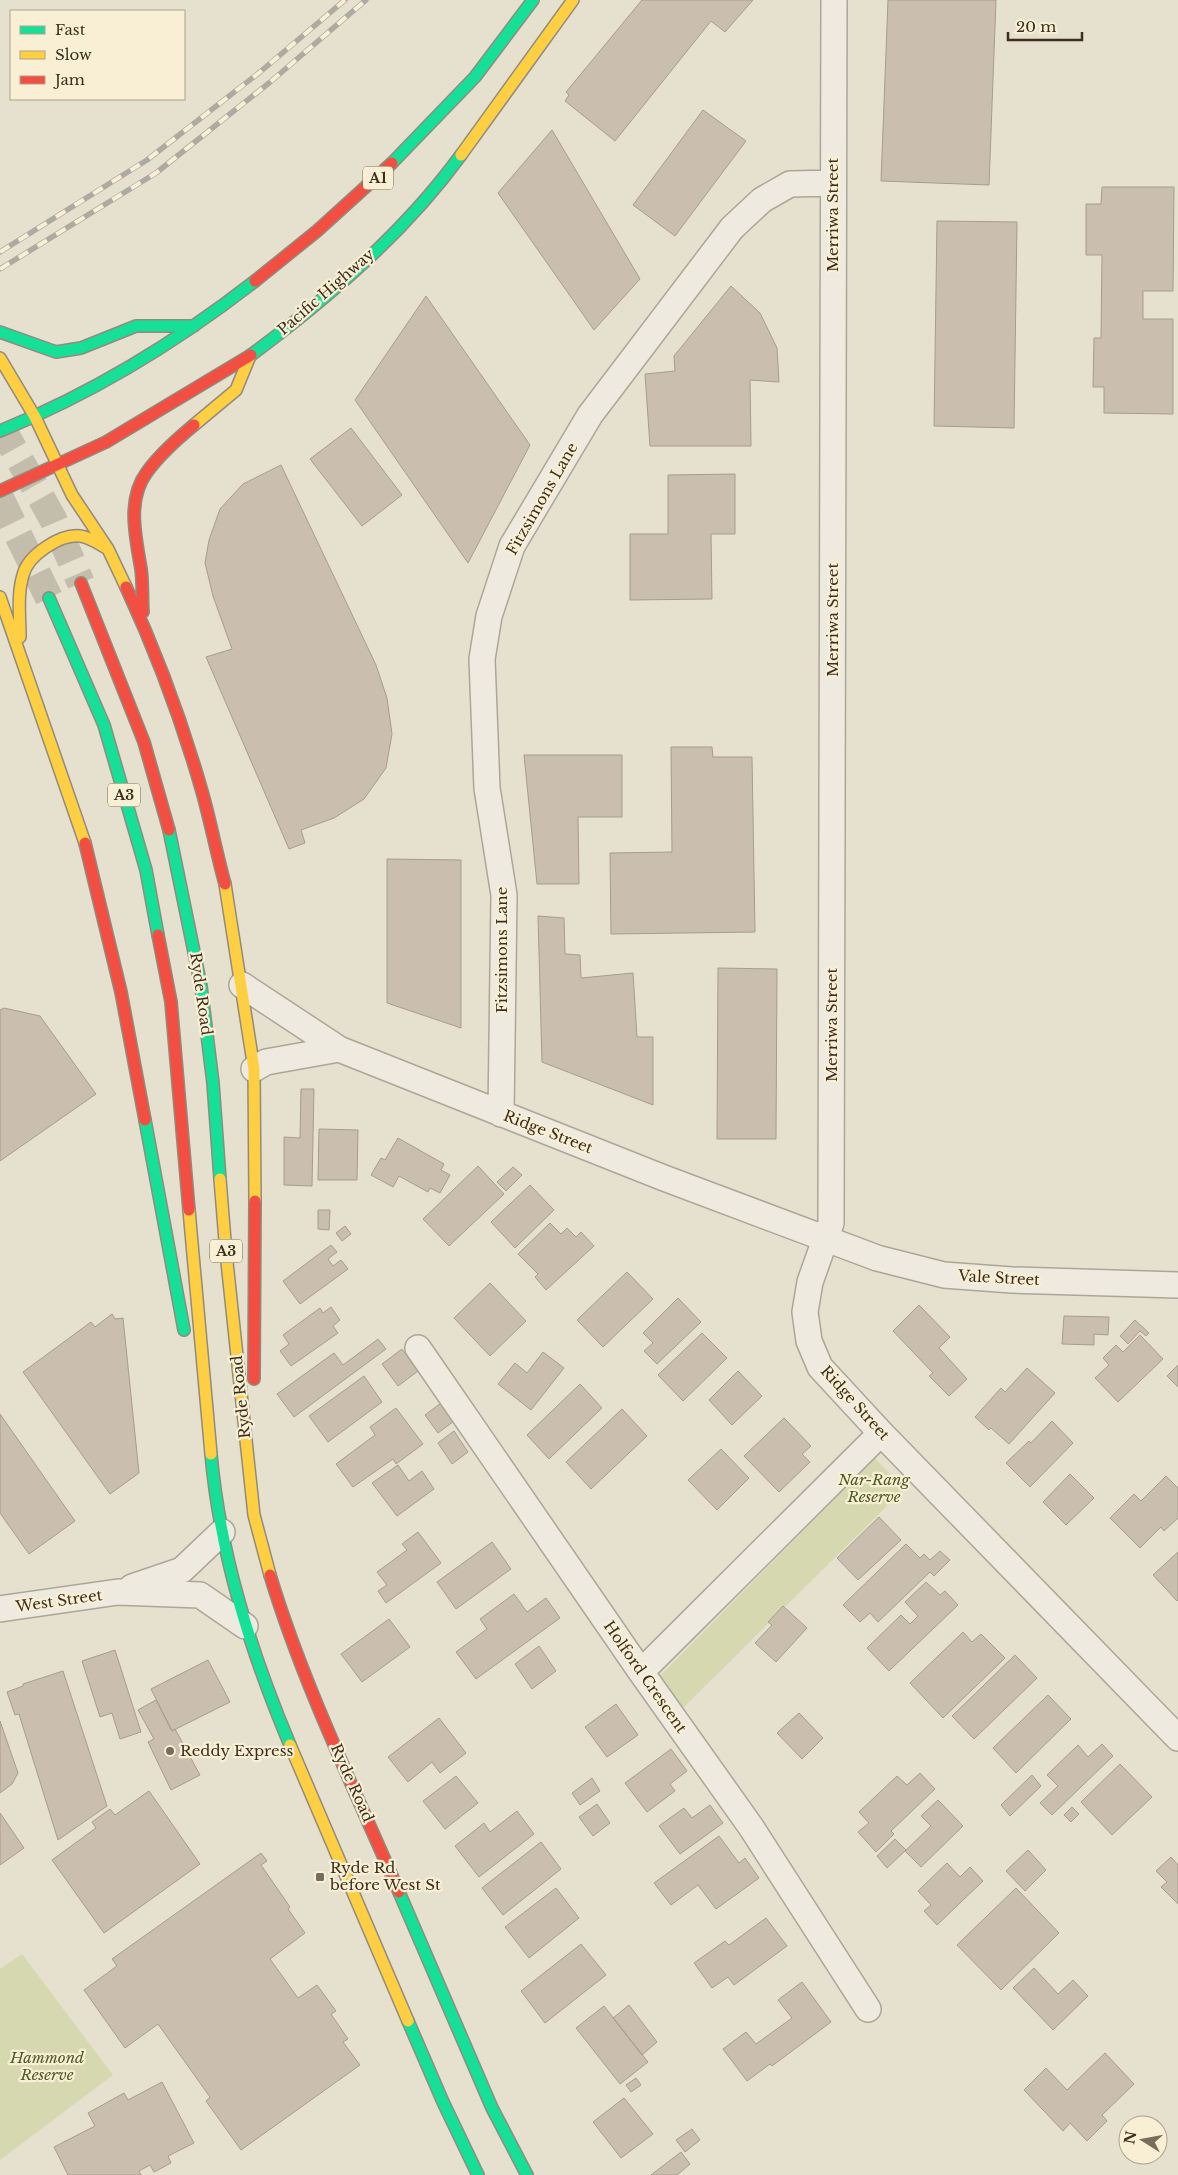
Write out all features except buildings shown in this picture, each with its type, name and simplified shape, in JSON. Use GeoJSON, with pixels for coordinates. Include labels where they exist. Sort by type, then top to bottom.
{"type":"FeatureCollection","features":[{"type":"Feature","properties":{"kind":"highway","name":"A1"},"geometry":{"type":"LineString","coordinates":[[0,430],[35,417],[104,382],[194,326],[315,234],[376,179],[454,100],[483,67],[533,0]]}},
{"type":"Feature","properties":{"kind":"highway","name":"Pacific Highway"},"geometry":{"type":"LineString","coordinates":[[0,490],[57,466],[106,442],[250,356],[303,317],[347,278],[404,222],[448,172],[573,0]]}},
{"type":"Feature","properties":{"kind":"highway"},"geometry":{"type":"LineString","coordinates":[[0,332],[56,352],[81,348],[136,326],[194,326]]}},
{"type":"Feature","properties":{"kind":"highway"},"geometry":{"type":"LineString","coordinates":[[144,624],[141,571],[134,533],[136,498],[139,490],[146,473],[173,443],[236,390],[250,356]]}},
{"type":"Feature","properties":{"kind":"highway"},"geometry":{"type":"LineString","coordinates":[[0,358],[35,417],[72,495],[108,549],[144,624],[176,709],[203,795],[225,886],[254,1070],[256,1132],[254,1387]]}},
{"type":"Feature","properties":{"kind":"highway"},"geometry":{"type":"LineString","coordinates":[[20,656],[22,584],[26,567],[44,548],[73,536],[91,539],[108,549]]}},
{"type":"Feature","properties":{"kind":"highway","name":"Ryde Road"},"geometry":{"type":"LineString","coordinates":[[81,583],[144,742],[166,817],[183,892],[201,986],[213,1083],[226,1253],[254,1515],[278,1603],[315,1699],[492,2108],[527,2175]]}},
{"type":"Feature","properties":{"kind":"highway"},"geometry":{"type":"LineString","coordinates":[[0,597],[62,772],[86,846],[101,904],[121,992],[186,1339]]}},
{"type":"Feature","properties":{"kind":"highway","name":"Ryde Road"},"geometry":{"type":"LineString","coordinates":[[49,598],[104,725],[146,870],[171,1002],[213,1476],[222,1532],[245,1626],[289,1741],[443,2102],[478,2175]]}},
{"type":"Feature","properties":{"kind":"highway"},"geometry":{"type":"LineString","coordinates":[[0,637],[20,656]]}},
{"type":"Feature","properties":{"kind":"highway"},"geometry":{"type":"LineString","coordinates":[[192,1369],[213,1476]]}},
{"type":"Feature","properties":{"kind":"highway"},"geometry":{"type":"LineString","coordinates":[[254,1407],[254,1515]]}},
{"type":"Feature","properties":{"kind":"street","name":"Merriwa Street"},"geometry":{"type":"LineString","coordinates":[[825,1239],[831,1223],[834,0]]}},
{"type":"Feature","properties":{"kind":"street","name":"Fitzsimons Lane"},"geometry":{"type":"LineString","coordinates":[[501,1114],[504,895],[488,788],[482,659],[489,616],[512,546],[590,415],[732,228],[762,200],[790,184],[833,182]]}},
{"type":"Feature","properties":{"kind":"street","name":"Ridge Street"},"geometry":{"type":"LineString","coordinates":[[242,985],[339,1049],[501,1114],[825,1239],[810,1282],[805,1312],[809,1340],[820,1367],[881,1433],[1178,1738]]}},
{"type":"Feature","properties":{"kind":"street"},"geometry":{"type":"LineString","coordinates":[[254,1070],[266,1062],[339,1049]]}},
{"type":"Feature","properties":{"kind":"street","name":"Vale Street"},"geometry":{"type":"LineString","coordinates":[[825,1239],[878,1258],[944,1274],[1012,1280],[1178,1285]]}},
{"type":"Feature","properties":{"kind":"street","name":"Holford Crescent"},"geometry":{"type":"LineString","coordinates":[[418,1348],[641,1672],[751,1827],[868,2009]]}},
{"type":"Feature","properties":{"kind":"street"},"geometry":{"type":"LineString","coordinates":[[641,1672],[881,1433]]}},
{"type":"Feature","properties":{"kind":"street","name":"West Street"},"geometry":{"type":"LineString","coordinates":[[118,1592],[182,1570],[222,1532]]}},
{"type":"Feature","properties":{"kind":"street","name":"West Street"},"geometry":{"type":"LineString","coordinates":[[0,1609],[118,1592],[200,1595],[245,1626]]}},
{"type":"Feature","properties":{"kind":"green space","name":"Nar-Rang Reserve"},"geometry":{"type":"Polygon","coordinates":[[[875,1458],[904,1489],[678,1713],[654,1682],[875,1458]]]}},
{"type":"Feature","properties":{"kind":"green space","name":"Hammond Reserve"},"geometry":{"type":"Polygon","coordinates":[[[22,1954],[113,2075],[0,2160],[0,1969],[22,1954]]]}},
{"type":"Feature","properties":{"kind":"tunnel"},"geometry":{"type":"LineString","coordinates":[[0,425],[53,519],[81,583]]}},
{"type":"Feature","properties":{"kind":"tunnel"},"geometry":{"type":"LineString","coordinates":[[0,498],[49,598]]}},
{"type":"Feature","properties":{"kind":"railway"},"geometry":{"type":"LineString","coordinates":[[0,252],[147,160],[260,72],[345,0]]}},
{"type":"Feature","properties":{"kind":"railway"},"geometry":{"type":"LineString","coordinates":[[0,269],[156,173],[269,83],[366,0]]}},
{"type":"Feature","properties":{"kind":"traffic: fast"},"geometry":{"type":"LineString","coordinates":[[392,163],[475,77],[533,0]]}},
{"type":"Feature","properties":{"kind":"traffic: fast"},"geometry":{"type":"LineString","coordinates":[[251,355],[308,311],[364,263],[415,211],[461,155]]}},
{"type":"Feature","properties":{"kind":"traffic: fast"},"geometry":{"type":"LineString","coordinates":[[0,431],[67,400],[133,365],[195,325],[255,281]]}},
{"type":"Feature","properties":{"kind":"traffic: fast"},"geometry":{"type":"LineString","coordinates":[[0,332],[56,352],[81,348],[136,326],[194,326]]}},
{"type":"Feature","properties":{"kind":"traffic: fast"},"geometry":{"type":"LineString","coordinates":[[49,598],[104,725],[146,870],[158,935]]}},
{"type":"Feature","properties":{"kind":"traffic: fast"},"geometry":{"type":"LineString","coordinates":[[169,830],[201,986],[213,1083],[220,1179]]}},
{"type":"Feature","properties":{"kind":"traffic: fast"},"geometry":{"type":"LineString","coordinates":[[145,1120],[184,1330]]}},
{"type":"Feature","properties":{"kind":"traffic: fast"},"geometry":{"type":"LineString","coordinates":[[211,1454],[215,1492],[239,1602],[262,1674],[290,1745]]}},
{"type":"Feature","properties":{"kind":"traffic: fast"},"geometry":{"type":"LineString","coordinates":[[399,1892],[492,2108],[527,2175]]}},
{"type":"Feature","properties":{"kind":"traffic: fast"},"geometry":{"type":"LineString","coordinates":[[408,2021],[443,2102],[478,2175]]}},
{"type":"Feature","properties":{"kind":"traffic: slow"},"geometry":{"type":"LineString","coordinates":[[461,155],[573,0]]}},
{"type":"Feature","properties":{"kind":"traffic: slow"},"geometry":{"type":"LineString","coordinates":[[194,425],[236,390],[250,356]]}},
{"type":"Feature","properties":{"kind":"traffic: slow"},"geometry":{"type":"LineString","coordinates":[[0,358],[35,417],[72,495],[108,549],[126,587]]}},
{"type":"Feature","properties":{"kind":"traffic: slow"},"geometry":{"type":"LineString","coordinates":[[20,637],[19,598],[21,583],[31,560],[54,542],[72,536],[87,538],[108,549]]}},
{"type":"Feature","properties":{"kind":"traffic: slow"},"geometry":{"type":"LineString","coordinates":[[0,597],[85,843]]}},
{"type":"Feature","properties":{"kind":"traffic: slow"},"geometry":{"type":"LineString","coordinates":[[225,884],[254,1069],[255,1201]]}},
{"type":"Feature","properties":{"kind":"traffic: slow"},"geometry":{"type":"LineString","coordinates":[[220,1179],[254,1515],[270,1575]]}},
{"type":"Feature","properties":{"kind":"traffic: slow"},"geometry":{"type":"LineString","coordinates":[[189,1210],[211,1454]]}},
{"type":"Feature","properties":{"kind":"traffic: slow"},"geometry":{"type":"LineString","coordinates":[[290,1745],[408,2021]]}},
{"type":"Feature","properties":{"kind":"traffic: jam"},"geometry":{"type":"LineString","coordinates":[[255,281],[317,231],[392,163]]}},
{"type":"Feature","properties":{"kind":"traffic: jam"},"geometry":{"type":"LineString","coordinates":[[0,491],[106,442],[251,355]]}},
{"type":"Feature","properties":{"kind":"traffic: jam"},"geometry":{"type":"LineString","coordinates":[[143,612],[142,574],[134,519],[136,495],[152,465],[194,425]]}},
{"type":"Feature","properties":{"kind":"traffic: jam"},"geometry":{"type":"LineString","coordinates":[[81,583],[144,742],[169,830]]}},
{"type":"Feature","properties":{"kind":"traffic: jam"},"geometry":{"type":"LineString","coordinates":[[126,587],[159,664],[187,742],[203,795],[225,884]]}},
{"type":"Feature","properties":{"kind":"traffic: jam"},"geometry":{"type":"LineString","coordinates":[[85,843],[121,992],[145,1120]]}},
{"type":"Feature","properties":{"kind":"traffic: jam"},"geometry":{"type":"LineString","coordinates":[[158,935],[171,1002],[189,1210]]}},
{"type":"Feature","properties":{"kind":"traffic: jam"},"geometry":{"type":"LineString","coordinates":[[254,1379],[255,1201]]}},
{"type":"Feature","properties":{"kind":"traffic: jam"},"geometry":{"type":"LineString","coordinates":[[270,1575],[313,1696],[399,1892]]}},
{"type":"Feature","properties":{"kind":"place","name":"Reddy Express"},"geometry":{"type":"Point","coordinates":[170,1751]}},
{"type":"Feature","properties":{"kind":"place","name":"Ryde Rd before West St"},"geometry":{"type":"Point","coordinates":[320,1877]}}]}
